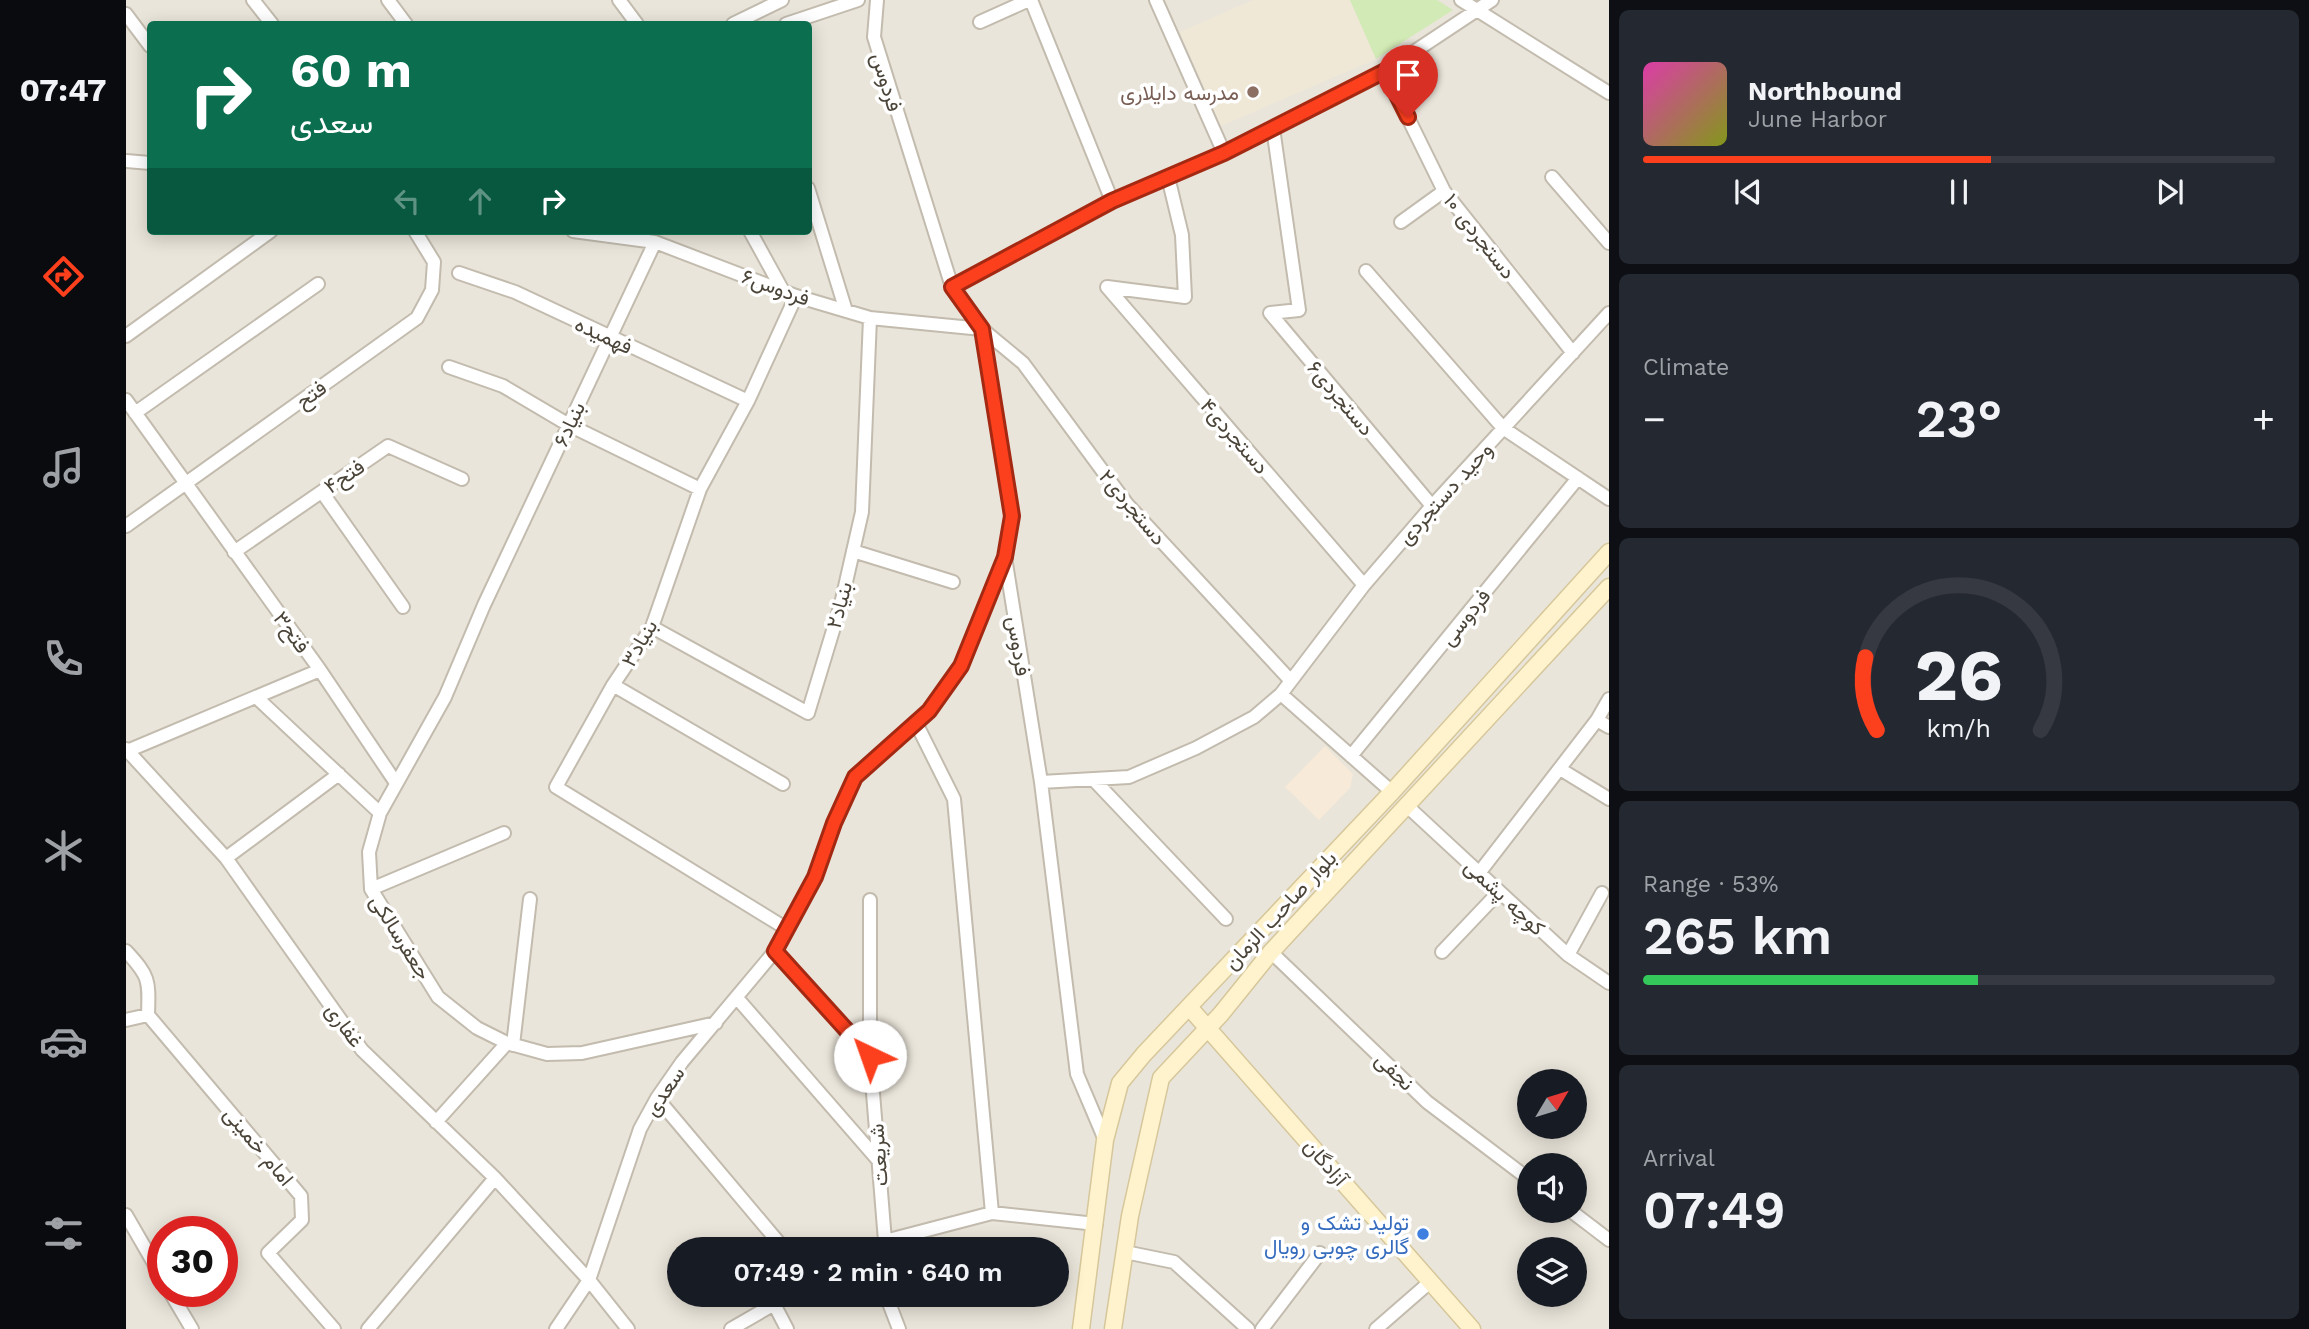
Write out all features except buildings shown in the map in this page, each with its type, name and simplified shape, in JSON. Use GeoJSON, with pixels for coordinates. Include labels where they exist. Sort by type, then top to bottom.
{"type":"FeatureCollection","features":[{"type":"Feature","properties":{"kind":"main road","name":"بلوار صاحب الزمان"},"geometry":{"type":"LineString","coordinates":[[1081,1329],[1105,1140],[1120,1083],[1144,1054],[1392,792],[1609,552]]}},
{"type":"Feature","properties":{"kind":"main road","name":"بلوار صاحب الزمان"},"geometry":{"type":"LineString","coordinates":[[1113,1329],[1130,1216],[1161,1078],[1208,1027],[1270,952],[1609,587]]}},
{"type":"Feature","properties":{"kind":"main road","name":"آزادگان"},"geometry":{"type":"LineString","coordinates":[[1189,1007],[1472,1329]]}},
{"type":"Feature","properties":{"kind":"street"},"geometry":{"type":"LineString","coordinates":[[253,0],[270,21]]}},
{"type":"Feature","properties":{"kind":"street"},"geometry":{"type":"LineString","coordinates":[[388,0],[404,21]]}},
{"type":"Feature","properties":{"kind":"street"},"geometry":{"type":"LineString","coordinates":[[619,0],[631,21]]}},
{"type":"Feature","properties":{"kind":"street"},"geometry":{"type":"LineString","coordinates":[[739,21],[782,0]]}},
{"type":"Feature","properties":{"kind":"street"},"geometry":{"type":"LineString","coordinates":[[795,21],[858,0]]}},
{"type":"Feature","properties":{"kind":"street","name":"فردوس"},"geometry":{"type":"LineString","coordinates":[[877,0],[874,37],[952,287],[982,329],[1012,516],[1005,557],[1041,782],[1077,1074],[1105,1140]]}},
{"type":"Feature","properties":{"kind":"street"},"geometry":{"type":"LineString","coordinates":[[980,22],[1030,0],[1112,201]]}},
{"type":"Feature","properties":{"kind":"street"},"geometry":{"type":"LineString","coordinates":[[1156,0],[1224,153]]}},
{"type":"Feature","properties":{"kind":"street"},"geometry":{"type":"LineString","coordinates":[[1461,0],[1609,93]]}},
{"type":"Feature","properties":{"kind":"street"},"geometry":{"type":"LineString","coordinates":[[952,287],[1112,201],[1224,153],[1385,71],[1492,0]]}},
{"type":"Feature","properties":{"kind":"street"},"geometry":{"type":"LineString","coordinates":[[126,13],[147,42]]}},
{"type":"Feature","properties":{"kind":"street","name":"دستجردی ۱۰"},"geometry":{"type":"LineString","coordinates":[[1385,71],[1444,191],[1573,353]]}},
{"type":"Feature","properties":{"kind":"street","name":"دستجردی۶"},"geometry":{"type":"LineString","coordinates":[[1273,128],[1299,310],[1270,313],[1432,506]]}},
{"type":"Feature","properties":{"kind":"street"},"geometry":{"type":"LineString","coordinates":[[126,161],[147,163]]}},
{"type":"Feature","properties":{"kind":"street","name":"دستجردی۴"},"geometry":{"type":"LineString","coordinates":[[1168,177],[1182,235],[1185,297],[1107,287],[1364,585]]}},
{"type":"Feature","properties":{"kind":"street"},"geometry":{"type":"LineString","coordinates":[[1552,177],[1609,243]]}},
{"type":"Feature","properties":{"kind":"street"},"geometry":{"type":"LineString","coordinates":[[1401,222],[1444,191]]}},
{"type":"Feature","properties":{"kind":"street"},"geometry":{"type":"LineString","coordinates":[[812,201],[846,311]]}},
{"type":"Feature","properties":{"kind":"street"},"geometry":{"type":"LineString","coordinates":[[126,336],[265,235]]}},
{"type":"Feature","properties":{"kind":"street","name":"فتح"},"geometry":{"type":"LineString","coordinates":[[126,526],[417,318],[432,290],[434,262],[417,235]]}},
{"type":"Feature","properties":{"kind":"street","name":"فردوس۶"},"geometry":{"type":"LineString","coordinates":[[603,235],[655,242],[796,296],[870,318],[982,329]]}},
{"type":"Feature","properties":{"kind":"street"},"geometry":{"type":"LineString","coordinates":[[752,235],[783,291]]}},
{"type":"Feature","properties":{"kind":"street","name":"بنیاد۶"},"geometry":{"type":"LineString","coordinates":[[484,606],[655,242]]}},
{"type":"Feature","properties":{"kind":"street"},"geometry":{"type":"LineString","coordinates":[[1366,271],[1503,428],[1609,499]]}},
{"type":"Feature","properties":{"kind":"street","name":"فهمیده"},"geometry":{"type":"LineString","coordinates":[[459,274],[515,292],[748,401]]}},
{"type":"Feature","properties":{"kind":"street"},"geometry":{"type":"LineString","coordinates":[[135,413],[317,284]]}},
{"type":"Feature","properties":{"kind":"street","name":"بنیاد۳"},"geometry":{"type":"LineString","coordinates":[[787,929],[556,787],[613,685],[652,627],[700,489],[748,401],[796,296]]}},
{"type":"Feature","properties":{"kind":"street","name":"وحید دستجردی"},"geometry":{"type":"LineString","coordinates":[[1281,694],[1364,585],[1432,506],[1609,313]]}},
{"type":"Feature","properties":{"kind":"street","name":"بنیاد۲"},"geometry":{"type":"LineString","coordinates":[[652,627],[808,713],[841,604],[862,512],[870,318]]}},
{"type":"Feature","properties":{"kind":"street","name":"دستجردی۲"},"geometry":{"type":"LineString","coordinates":[[982,329],[1023,363],[1127,505],[1291,681]]}},
{"type":"Feature","properties":{"kind":"street"},"geometry":{"type":"LineString","coordinates":[[449,367],[503,386],[569,425],[700,489]]}},
{"type":"Feature","properties":{"kind":"street","name":"فتح۳"},"geometry":{"type":"LineString","coordinates":[[126,400],[320,670],[396,783]]}},
{"type":"Feature","properties":{"kind":"street","name":"فتح۴"},"geometry":{"type":"LineString","coordinates":[[234,552],[388,446],[462,479]]}},
{"type":"Feature","properties":{"kind":"street","name":"فردوسی"},"geometry":{"type":"LineString","coordinates":[[1352,756],[1578,478]]}},
{"type":"Feature","properties":{"kind":"street"},"geometry":{"type":"LineString","coordinates":[[321,492],[403,607]]}},
{"type":"Feature","properties":{"kind":"street"},"geometry":{"type":"LineString","coordinates":[[853,551],[953,582]]}},
{"type":"Feature","properties":{"kind":"street","name":"سعدی"},"geometry":{"type":"LineString","coordinates":[[589,1280],[640,1129],[657,1098],[682,1062],[775,951],[815,877],[834,823],[855,777],[929,711],[961,666],[1005,557]]}},
{"type":"Feature","properties":{"kind":"street","name":"جعفرسالکی"},"geometry":{"type":"LineString","coordinates":[[484,606],[445,697],[380,813],[369,852],[371,889],[438,997],[477,1028],[510,1044],[547,1054],[582,1053],[716,1023]]}},
{"type":"Feature","properties":{"kind":"street"},"geometry":{"type":"LineString","coordinates":[[127,750],[320,670]]}},
{"type":"Feature","properties":{"kind":"street"},"geometry":{"type":"LineString","coordinates":[[613,685],[783,784]]}},
{"type":"Feature","properties":{"kind":"street"},"geometry":{"type":"LineString","coordinates":[[1041,782],[1129,777],[1196,748],[1254,717],[1281,694],[1392,792]]}},
{"type":"Feature","properties":{"kind":"street"},"geometry":{"type":"LineString","coordinates":[[256,697],[380,813]]}},
{"type":"Feature","properties":{"kind":"street"},"geometry":{"type":"LineString","coordinates":[[1479,873],[1597,720],[1609,699]]}},
{"type":"Feature","properties":{"kind":"street"},"geometry":{"type":"LineString","coordinates":[[1597,720],[1609,727]]}},
{"type":"Feature","properties":{"kind":"street"},"geometry":{"type":"LineString","coordinates":[[916,723],[954,799],[992,1213]]}},
{"type":"Feature","properties":{"kind":"street","name":"غفاری"},"geometry":{"type":"LineString","coordinates":[[127,750],[226,858],[362,1050],[495,1178],[589,1280],[628,1329]]}},
{"type":"Feature","properties":{"kind":"street"},"geometry":{"type":"LineString","coordinates":[[1560,768],[1609,799]]}},
{"type":"Feature","properties":{"kind":"street"},"geometry":{"type":"LineString","coordinates":[[226,858],[339,774]]}},
{"type":"Feature","properties":{"kind":"street"},"geometry":{"type":"LineString","coordinates":[[1093,779],[1226,919]]}},
{"type":"Feature","properties":{"kind":"street","name":"کوچه پشمی"},"geometry":{"type":"LineString","coordinates":[[1406,805],[1568,955],[1609,983]]}},
{"type":"Feature","properties":{"kind":"street"},"geometry":{"type":"LineString","coordinates":[[371,889],[505,833]]}},
{"type":"Feature","properties":{"kind":"street"},"geometry":{"type":"LineString","coordinates":[[1442,952],[1499,892]]}},
{"type":"Feature","properties":{"kind":"street"},"geometry":{"type":"LineString","coordinates":[[1568,955],[1602,893]]}},
{"type":"Feature","properties":{"kind":"street"},"geometry":{"type":"LineString","coordinates":[[436,1122],[510,1044],[530,899]]}},
{"type":"Feature","properties":{"kind":"street","name":"شریعت"},"geometry":{"type":"LineString","coordinates":[[870,900],[870,1056],[885,1237]]}},
{"type":"Feature","properties":{"kind":"street"},"geometry":{"type":"LineString","coordinates":[[126,951],[149,981],[148,1015],[126,1020]]}},
{"type":"Feature","properties":{"kind":"street"},"geometry":{"type":"LineString","coordinates":[[775,951],[870,1056]]}},
{"type":"Feature","properties":{"kind":"street","name":"نجفی"},"geometry":{"type":"LineString","coordinates":[[1270,952],[1427,1102],[1517,1170]]}},
{"type":"Feature","properties":{"kind":"street"},"geometry":{"type":"LineString","coordinates":[[737,998],[878,1160]]}},
{"type":"Feature","properties":{"kind":"street","name":"امام خمینی"},"geometry":{"type":"LineString","coordinates":[[148,1015],[302,1196],[302,1220],[268,1253],[334,1329]]}},
{"type":"Feature","properties":{"kind":"street"},"geometry":{"type":"LineString","coordinates":[[657,1098],[774,1237]]}},
{"type":"Feature","properties":{"kind":"street"},"geometry":{"type":"LineString","coordinates":[[368,1329],[495,1178]]}},
{"type":"Feature","properties":{"kind":"street"},"geometry":{"type":"LineString","coordinates":[[900,1237],[992,1213],[1096,1224]]}},
{"type":"Feature","properties":{"kind":"street"},"geometry":{"type":"LineString","coordinates":[[126,1215],[130,1229],[147,1255]]}},
{"type":"Feature","properties":{"kind":"street"},"geometry":{"type":"LineString","coordinates":[[1587,1223],[1609,1240]]}},
{"type":"Feature","properties":{"kind":"street"},"geometry":{"type":"LineString","coordinates":[[1125,1252],[1174,1262],[1248,1329]]}},
{"type":"Feature","properties":{"kind":"street"},"geometry":{"type":"LineString","coordinates":[[1262,1329],[1320,1253]]}},
{"type":"Feature","properties":{"kind":"street"},"geometry":{"type":"LineString","coordinates":[[556,1329],[589,1280]]}},
{"type":"Feature","properties":{"kind":"street"},"geometry":{"type":"LineString","coordinates":[[1376,1329],[1430,1282]]}},
{"type":"Feature","properties":{"kind":"street"},"geometry":{"type":"LineString","coordinates":[[179,1307],[192,1329]]}},
{"type":"Feature","properties":{"kind":"street"},"geometry":{"type":"LineString","coordinates":[[731,1329],[769,1307]]}},
{"type":"Feature","properties":{"kind":"street"},"geometry":{"type":"LineString","coordinates":[[775,1307],[786,1329]]}},
{"type":"Feature","properties":{"kind":"street"},"geometry":{"type":"LineString","coordinates":[[891,1307],[899,1329]]}},
{"type":"Feature","properties":{"kind":"shaded area"},"geometry":{"type":"Polygon","coordinates":[[[126,0],[1609,0],[1609,1329],[126,1329],[126,0]]]}},
{"type":"Feature","properties":{"kind":"shaded area","name":"مدرسه دایلاری"},"geometry":{"type":"Polygon","coordinates":[[[1253,0],[1350,0],[1376,59],[1221,126],[1180,32],[1253,0]]]}},
{"type":"Feature","properties":{"kind":"shaded area"},"geometry":{"type":"Polygon","coordinates":[[[1325,746],[1353,774],[1350,788],[1319,820],[1285,787],[1325,746]]]}},
{"type":"Feature","properties":{"kind":"green space"},"geometry":{"type":"Polygon","coordinates":[[[1350,0],[1437,0],[1453,10],[1376,59],[1350,0]]]}},
{"type":"Feature","properties":{"kind":"place","name":"مدرسه دایلاری"},"geometry":{"type":"Point","coordinates":[1253,92]}},
{"type":"Feature","properties":{"kind":"place","name":"تولید تشک و گالری چوبی رویال"},"geometry":{"type":"Point","coordinates":[1423,1234]}},
{"type":"Feature","properties":{"kind":"route"},"geometry":{"type":"LineString","coordinates":[[870,1056],[775,951],[815,877],[834,823],[855,777],[929,711],[961,666],[1005,557],[1012,516],[982,329],[952,287],[1112,201],[1224,153],[1385,71],[1408,117]]}}]}
